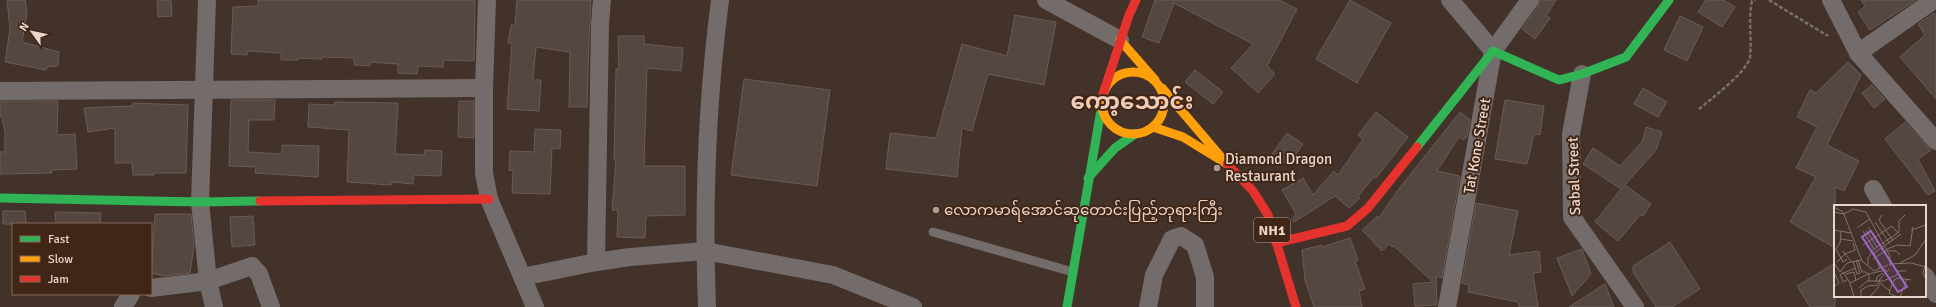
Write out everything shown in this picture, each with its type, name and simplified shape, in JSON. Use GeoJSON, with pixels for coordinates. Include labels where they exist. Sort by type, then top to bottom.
{"type":"FeatureCollection","features":[{"type":"Feature","properties":{"kind":"main road"},"geometry":{"type":"LineString","coordinates":[[1103,94],[1120,40],[1136,0]]}},
{"type":"Feature","properties":{"kind":"main road"},"geometry":{"type":"LineString","coordinates":[[1276,243],[1347,226],[1368,208],[1493,51],[1559,80],[1582,74],[1626,57],[1669,0]]}},
{"type":"Feature","properties":{"kind":"main road"},"geometry":{"type":"LineString","coordinates":[[1120,40],[1155,80]]}},
{"type":"Feature","properties":{"kind":"main road","name":"NH1"},"geometry":{"type":"LineString","coordinates":[[1067,307],[1103,94],[1108,84],[1115,77],[1125,72],[1136,71],[1146,74],[1155,80],[1256,197],[1268,215],[1296,307]]}},
{"type":"Feature","properties":{"kind":"main road"},"geometry":{"type":"LineString","coordinates":[[1088,178],[1115,148],[1135,134],[1145,132],[1153,127],[1160,119],[1164,109],[1165,99],[1162,88]]}},
{"type":"Feature","properties":{"kind":"main road","name":"NH1"},"geometry":{"type":"LineString","coordinates":[[1102,104],[1108,122],[1116,129],[1125,133],[1135,134]]}},
{"type":"Feature","properties":{"kind":"main road","name":"NH1"},"geometry":{"type":"LineString","coordinates":[[1153,127],[1165,129],[1192,141],[1227,164]]}},
{"type":"Feature","properties":{"kind":"main road"},"geometry":{"type":"LineString","coordinates":[[0,198],[200,202],[489,199]]}},
{"type":"Feature","properties":{"kind":"street"},"geometry":{"type":"LineString","coordinates":[[207,0],[200,202],[208,281],[214,307]]}},
{"type":"Feature","properties":{"kind":"street"},"geometry":{"type":"LineString","coordinates":[[487,0],[484,88],[484,173],[489,199],[535,307]]}},
{"type":"Feature","properties":{"kind":"street"},"geometry":{"type":"LineString","coordinates":[[596,262],[600,24],[602,0]]}},
{"type":"Feature","properties":{"kind":"street"},"geometry":{"type":"LineString","coordinates":[[707,307],[705,251],[710,91],[720,0]]}},
{"type":"Feature","properties":{"kind":"street"},"geometry":{"type":"LineString","coordinates":[[1046,0],[1120,40]]}},
{"type":"Feature","properties":{"kind":"street"},"geometry":{"type":"LineString","coordinates":[[1450,0],[1493,51],[1530,0]]}},
{"type":"Feature","properties":{"kind":"street"},"geometry":{"type":"LineString","coordinates":[[1831,0],[1858,53],[1936,141]]}},
{"type":"Feature","properties":{"kind":"street"},"geometry":{"type":"LineString","coordinates":[[1858,53],[1934,0]]}},
{"type":"Feature","properties":{"kind":"street","name":"Tat Kone Street"},"geometry":{"type":"LineString","coordinates":[[1447,307],[1493,51]]}},
{"type":"Feature","properties":{"kind":"street","name":"Sabal Street"},"geometry":{"type":"LineString","coordinates":[[1582,74],[1571,134],[1572,217],[1635,307]]}},
{"type":"Feature","properties":{"kind":"street"},"geometry":{"type":"LineString","coordinates":[[0,91],[204,91],[484,88]]}},
{"type":"Feature","properties":{"kind":"street"},"geometry":{"type":"LineString","coordinates":[[1873,189],[1882,205]]}},
{"type":"Feature","properties":{"kind":"street"},"geometry":{"type":"LineString","coordinates":[[1148,307],[1154,275],[1172,239],[1181,236],[1195,245],[1205,277],[1205,307]]}},
{"type":"Feature","properties":{"kind":"street"},"geometry":{"type":"LineString","coordinates":[[522,278],[596,262],[653,255],[705,251],[832,275],[913,307]]}},
{"type":"Feature","properties":{"kind":"street"},"geometry":{"type":"LineString","coordinates":[[152,288],[208,281],[252,266],[259,274],[271,307]]}},
{"type":"Feature","properties":{"kind":"street"},"geometry":{"type":"LineString","coordinates":[[1926,278],[1936,294]]}},
{"type":"Feature","properties":{"kind":"street"},"geometry":{"type":"LineString","coordinates":[[123,307],[131,295]]}},
{"type":"Feature","properties":{"kind":"lane"},"geometry":{"type":"LineString","coordinates":[[933,232],[1073,272]]}},
{"type":"Feature","properties":{"kind":"path"},"geometry":{"type":"LineString","coordinates":[[1699,108],[1733,81],[1750,59],[1750,11],[1752,2],[1755,0]]}},
{"type":"Feature","properties":{"kind":"path"},"geometry":{"type":"LineString","coordinates":[[1769,0],[1832,38]]}},
{"type":"Feature","properties":{"kind":"building"},"geometry":{"type":"Polygon","coordinates":[[[7,0],[25,0],[27,13],[22,42],[59,52],[58,66],[47,67],[46,70],[5,62],[10,29],[7,0]]]}},
{"type":"Feature","properties":{"kind":"building"},"geometry":{"type":"Polygon","coordinates":[[[157,0],[171,0],[172,16],[158,17],[157,0]]]}},
{"type":"Feature","properties":{"kind":"building"},"geometry":{"type":"Polygon","coordinates":[[[258,0],[475,0],[474,61],[444,60],[443,67],[418,66],[417,74],[398,73],[398,64],[370,62],[370,66],[354,65],[354,58],[322,57],[322,59],[299,58],[298,60],[281,60],[281,53],[248,51],[247,55],[231,54],[233,7],[258,6],[258,0]]]}},
{"type":"Feature","properties":{"kind":"building"},"geometry":{"type":"Polygon","coordinates":[[[517,0],[591,0],[587,107],[569,107],[570,52],[536,47],[533,80],[541,80],[539,111],[507,109],[512,44],[508,43],[511,25],[515,25],[517,0]]]}},
{"type":"Feature","properties":{"kind":"building"},"geometry":{"type":"Polygon","coordinates":[[[1155,0],[1279,0],[1297,9],[1267,66],[1275,74],[1258,93],[1231,68],[1253,44],[1174,3],[1159,43],[1142,37],[1155,0]]]}},
{"type":"Feature","properties":{"kind":"building"},"geometry":{"type":"Polygon","coordinates":[[[1350,0],[1391,23],[1357,83],[1316,59],[1350,0]]]}},
{"type":"Feature","properties":{"kind":"building"},"geometry":{"type":"Polygon","coordinates":[[[1540,0],[1556,0],[1546,16],[1550,18],[1535,39],[1522,29],[1538,6],[1540,0]]]}},
{"type":"Feature","properties":{"kind":"building"},"geometry":{"type":"Polygon","coordinates":[[[1706,0],[1723,0],[1735,7],[1722,27],[1698,12],[1706,0]]]}},
{"type":"Feature","properties":{"kind":"building"},"geometry":{"type":"Polygon","coordinates":[[[1861,0],[1916,0],[1870,30],[1858,12],[1865,6],[1861,0]]]}},
{"type":"Feature","properties":{"kind":"building"},"geometry":{"type":"Polygon","coordinates":[[[1934,13],[1936,15],[1936,99],[1900,57],[1925,35],[1918,24],[1934,13]]]}},
{"type":"Feature","properties":{"kind":"building"},"geometry":{"type":"Polygon","coordinates":[[[1015,15],[1056,22],[1044,85],[988,74],[972,131],[962,128],[957,177],[886,169],[890,133],[936,138],[962,44],[1007,56],[1015,15]]]}},
{"type":"Feature","properties":{"kind":"building"},"geometry":{"type":"Polygon","coordinates":[[[1680,16],[1703,27],[1687,61],[1664,50],[1680,16]]]}},
{"type":"Feature","properties":{"kind":"building"},"geometry":{"type":"Polygon","coordinates":[[[618,36],[644,36],[644,44],[683,48],[681,71],[647,68],[644,166],[685,166],[685,215],[646,216],[645,238],[617,237],[618,210],[612,210],[616,160],[614,160],[616,69],[619,69],[618,36]]]}},
{"type":"Feature","properties":{"kind":"building"},"geometry":{"type":"Polygon","coordinates":[[[1848,62],[1861,75],[1827,145],[1859,161],[1844,191],[1835,187],[1834,247],[1790,222],[1816,177],[1796,168],[1817,127],[1797,117],[1810,90],[1816,93],[1848,62]]]}},
{"type":"Feature","properties":{"kind":"building"},"geometry":{"type":"Polygon","coordinates":[[[1195,70],[1223,92],[1213,104],[1185,82],[1195,70]]]}},
{"type":"Feature","properties":{"kind":"building"},"geometry":{"type":"Polygon","coordinates":[[[744,79],[830,90],[817,186],[731,175],[744,79]]]}},
{"type":"Feature","properties":{"kind":"building"},"geometry":{"type":"Polygon","coordinates":[[[1872,85],[1885,99],[1874,108],[1862,93],[1872,85]]]}},
{"type":"Feature","properties":{"kind":"building"},"geometry":{"type":"Polygon","coordinates":[[[1643,88],[1667,102],[1658,117],[1634,104],[1643,88]]]}},
{"type":"Feature","properties":{"kind":"building"},"geometry":{"type":"Polygon","coordinates":[[[231,100],[275,100],[274,120],[249,120],[248,152],[282,154],[282,145],[319,146],[318,177],[255,173],[256,167],[229,166],[231,100]]]}},
{"type":"Feature","properties":{"kind":"building"},"geometry":{"type":"Polygon","coordinates":[[[1505,100],[1544,106],[1540,135],[1534,134],[1527,164],[1495,159],[1505,100]]]}},
{"type":"Feature","properties":{"kind":"building"},"geometry":{"type":"Polygon","coordinates":[[[0,101],[58,101],[57,135],[75,134],[77,169],[51,170],[52,173],[0,174],[0,152],[5,152],[5,133],[2,117],[0,117],[0,101]]]}},
{"type":"Feature","properties":{"kind":"building"},"geometry":{"type":"Polygon","coordinates":[[[459,101],[474,101],[474,138],[458,137],[459,101]]]}},
{"type":"Feature","properties":{"kind":"building"},"geometry":{"type":"Polygon","coordinates":[[[335,102],[398,103],[395,154],[424,155],[425,150],[442,151],[441,176],[414,175],[413,184],[391,182],[391,185],[347,182],[349,130],[308,127],[309,104],[334,105],[335,102]]]}},
{"type":"Feature","properties":{"kind":"building"},"geometry":{"type":"Polygon","coordinates":[[[133,103],[188,105],[186,173],[154,173],[154,175],[133,175],[132,163],[115,163],[115,128],[88,132],[84,108],[132,106],[133,103]]]}},
{"type":"Feature","properties":{"kind":"building"},"geometry":{"type":"Polygon","coordinates":[[[1376,112],[1408,137],[1376,178],[1374,177],[1358,196],[1360,198],[1349,208],[1335,196],[1294,222],[1292,219],[1296,214],[1282,190],[1303,178],[1313,195],[1334,171],[1338,175],[1363,139],[1358,135],[1376,112]]]}},
{"type":"Feature","properties":{"kind":"building"},"geometry":{"type":"Polygon","coordinates":[[[1460,112],[1470,120],[1467,136],[1464,140],[1459,137],[1437,171],[1460,176],[1442,278],[1436,276],[1437,305],[1415,306],[1413,284],[1433,282],[1394,246],[1392,247],[1389,244],[1382,251],[1362,230],[1378,216],[1379,218],[1398,190],[1460,112]]]}},
{"type":"Feature","properties":{"kind":"building"},"geometry":{"type":"Polygon","coordinates":[[[1905,122],[1931,150],[1918,159],[1935,191],[1928,195],[1885,139],[1905,122]]]}},
{"type":"Feature","properties":{"kind":"building"},"geometry":{"type":"Polygon","coordinates":[[[1646,127],[1662,132],[1656,150],[1625,185],[1651,204],[1643,216],[1640,215],[1618,241],[1595,222],[1621,189],[1583,164],[1593,148],[1620,166],[1642,142],[1646,127]]]}},
{"type":"Feature","properties":{"kind":"building"},"geometry":{"type":"Polygon","coordinates":[[[535,129],[561,130],[560,149],[552,148],[550,194],[512,193],[513,171],[509,170],[510,151],[534,152],[535,129]]]}},
{"type":"Feature","properties":{"kind":"building"},"geometry":{"type":"Polygon","coordinates":[[[1287,133],[1303,144],[1288,165],[1272,154],[1287,133]]]}},
{"type":"Feature","properties":{"kind":"building"},"geometry":{"type":"Polygon","coordinates":[[[1476,203],[1518,211],[1509,255],[1539,251],[1541,272],[1533,273],[1538,307],[1519,307],[1518,302],[1468,292],[1469,285],[1462,283],[1476,203]]]}},
{"type":"Feature","properties":{"kind":"building"},"geometry":{"type":"Polygon","coordinates":[[[3,211],[25,211],[26,223],[3,224],[3,211]]]}},
{"type":"Feature","properties":{"kind":"building"},"geometry":{"type":"Polygon","coordinates":[[[55,212],[101,213],[100,223],[56,223],[55,212]]]}},
{"type":"Feature","properties":{"kind":"building"},"geometry":{"type":"Polygon","coordinates":[[[155,214],[191,214],[194,246],[190,273],[164,276],[152,273],[155,214]]]}},
{"type":"Feature","properties":{"kind":"building"},"geometry":{"type":"Polygon","coordinates":[[[253,216],[255,245],[232,247],[230,217],[253,216]]]}},
{"type":"Feature","properties":{"kind":"building"},"geometry":{"type":"Polygon","coordinates":[[[1350,238],[1358,260],[1355,261],[1365,289],[1359,291],[1362,307],[1314,307],[1305,280],[1302,250],[1322,245],[1322,247],[1350,238]]]}},
{"type":"Feature","properties":{"kind":"building"},"geometry":{"type":"Polygon","coordinates":[[[1670,242],[1700,289],[1672,307],[1656,307],[1633,272],[1633,266],[1670,242]]]}},
{"type":"Feature","properties":{"kind":"building"},"geometry":{"type":"Polygon","coordinates":[[[1582,249],[1591,274],[1572,296],[1557,258],[1582,249]]]}},
{"type":"Feature","properties":{"kind":"building"},"geometry":{"type":"Polygon","coordinates":[[[1834,264],[1835,307],[1810,307],[1797,286],[1834,264]]]}},
{"type":"Feature","properties":{"kind":"building"},"geometry":{"type":"Polygon","coordinates":[[[1605,284],[1614,307],[1569,307],[1605,284]]]}},
{"type":"Feature","properties":{"kind":"traffic: fast"},"geometry":{"type":"LineString","coordinates":[[1417,147],[1493,51],[1559,80],[1582,74],[1626,57],[1669,0]]}},
{"type":"Feature","properties":{"kind":"traffic: fast"},"geometry":{"type":"LineString","coordinates":[[1067,307],[1102,104]]}},
{"type":"Feature","properties":{"kind":"traffic: fast"},"geometry":{"type":"LineString","coordinates":[[1088,178],[1115,148],[1135,134]]}},
{"type":"Feature","properties":{"kind":"traffic: fast"},"geometry":{"type":"LineString","coordinates":[[0,198],[200,202],[260,201]]}},
{"type":"Feature","properties":{"kind":"traffic: slow"},"geometry":{"type":"LineString","coordinates":[[1120,40],[1155,80]]}},
{"type":"Feature","properties":{"kind":"traffic: slow"},"geometry":{"type":"LineString","coordinates":[[1127,72],[1139,72],[1155,81],[1162,91],[1164,103],[1162,115],[1155,125],[1139,134],[1127,134],[1116,129],[1107,120],[1102,109],[1102,97],[1107,86],[1116,77],[1127,72]]}},
{"type":"Feature","properties":{"kind":"traffic: slow"},"geometry":{"type":"LineString","coordinates":[[1153,127],[1183,137],[1227,164],[1162,88]]}},
{"type":"Feature","properties":{"kind":"traffic: jam"},"geometry":{"type":"LineString","coordinates":[[1103,94],[1129,15],[1136,0]]}},
{"type":"Feature","properties":{"kind":"traffic: jam"},"geometry":{"type":"LineString","coordinates":[[1276,243],[1347,226],[1368,208],[1417,147]]}},
{"type":"Feature","properties":{"kind":"traffic: jam"},"geometry":{"type":"LineString","coordinates":[[1227,164],[1253,191],[1268,215],[1296,307]]}},
{"type":"Feature","properties":{"kind":"traffic: jam"},"geometry":{"type":"LineString","coordinates":[[260,201],[489,199]]}},
{"type":"Feature","properties":{"kind":"place","name":"Diamond Dragon Restaurant"},"geometry":{"type":"Point","coordinates":[1217,168]}},
{"type":"Feature","properties":{"kind":"place","name":"လောကမာရ်အောင်ဆုတောင်းပြည့်ဘုရားကြီး"},"geometry":{"type":"Point","coordinates":[936,210]}},
{"type":"Feature","properties":{"kind":"district","name":"ကော့သောင်း"},"geometry":{"type":"Point","coordinates":[1132,101]}}]}
